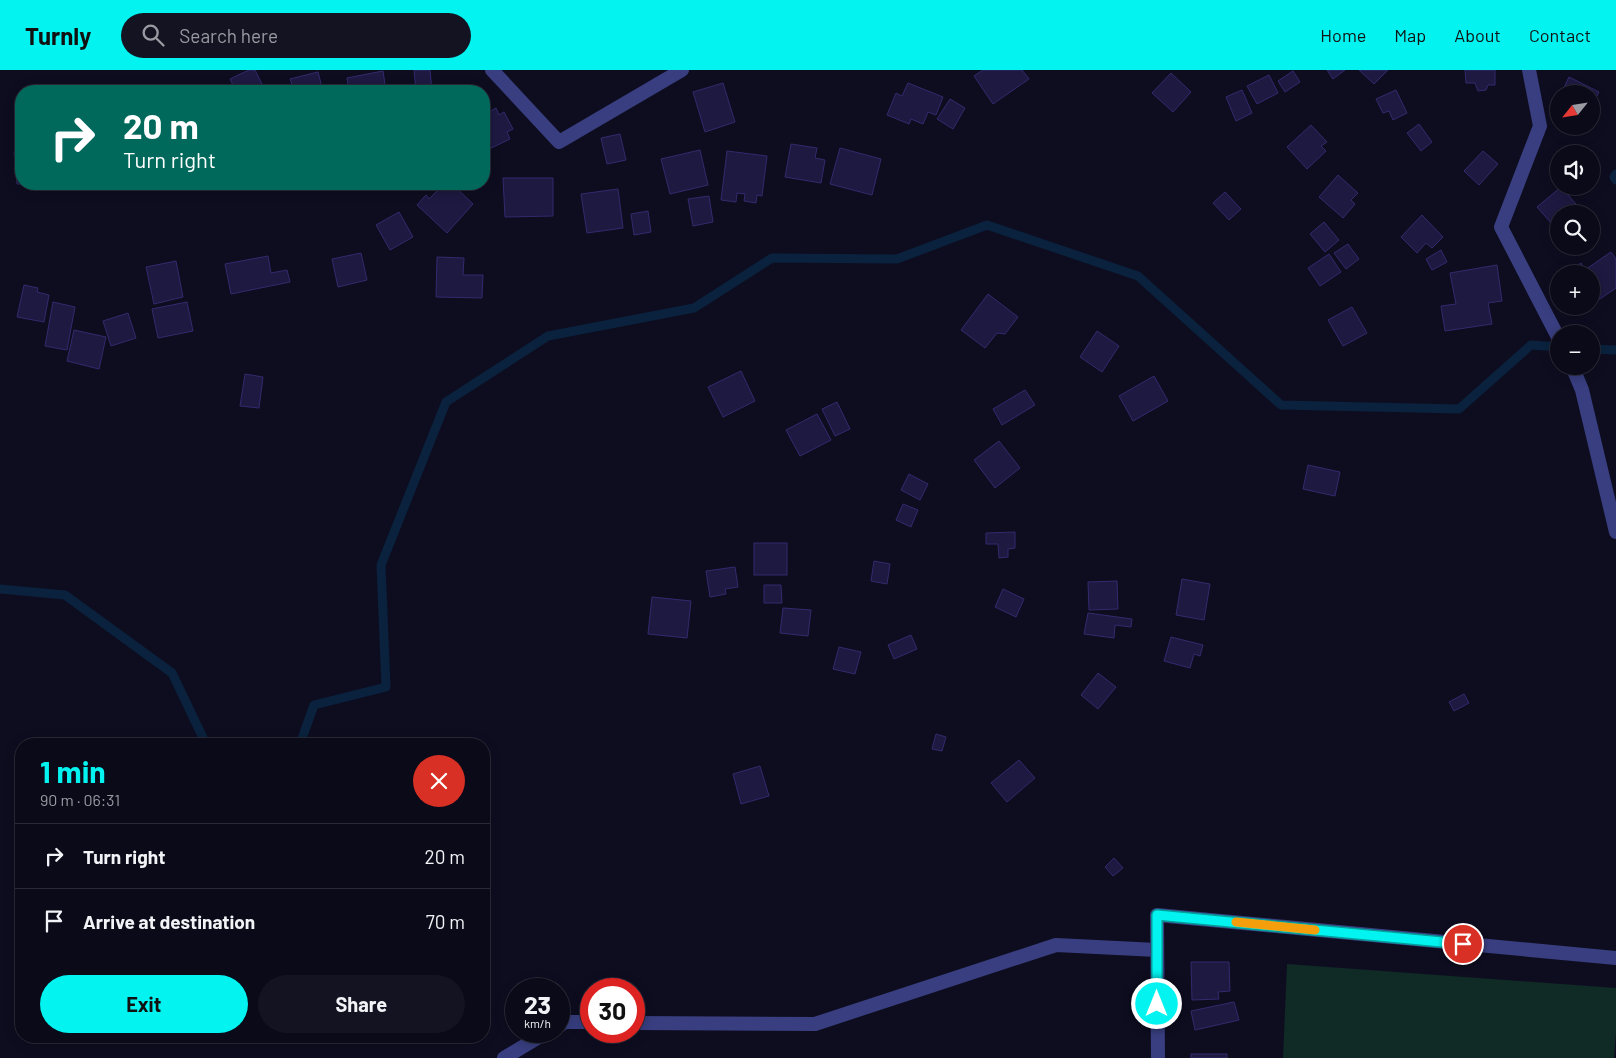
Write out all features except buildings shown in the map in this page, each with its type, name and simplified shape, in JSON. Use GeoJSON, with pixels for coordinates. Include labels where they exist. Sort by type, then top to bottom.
{"type":"FeatureCollection","features":[{"type":"Feature","properties":{"kind":"street"},"geometry":{"type":"LineString","coordinates":[[492,70],[559,142],[682,70]]}},
{"type":"Feature","properties":{"kind":"street"},"geometry":{"type":"LineString","coordinates":[[1529,70],[1540,126],[1501,227],[1552,325]]}},
{"type":"Feature","properties":{"kind":"street"},"geometry":{"type":"LineString","coordinates":[[1576,375],[1582,390],[1616,532]]}},
{"type":"Feature","properties":{"kind":"street"},"geometry":{"type":"LineString","coordinates":[[1158,1058],[1157,915],[1616,958]]}},
{"type":"Feature","properties":{"kind":"street"},"geometry":{"type":"LineString","coordinates":[[645,1022],[816,1024],[1056,945],[1157,950]]}},
{"type":"Feature","properties":{"kind":"street"},"geometry":{"type":"LineString","coordinates":[[504,1058],[529,1043]]}},
{"type":"Feature","properties":{"kind":"green space"},"geometry":{"type":"Polygon","coordinates":[[[1287,964],[1616,988],[1614,1058],[1283,1058],[1287,964]]]}},
{"type":"Feature","properties":{"kind":"waterway"},"geometry":{"type":"LineString","coordinates":[[1616,174],[1614,177],[1616,180]]}},
{"type":"Feature","properties":{"kind":"waterway"},"geometry":{"type":"LineString","coordinates":[[302,738],[314,705],[386,687],[381,565],[446,402],[548,336],[694,308],[772,258],[897,259],[987,225],[1138,276],[1281,405],[1459,409],[1531,345],[1550,346]]}},
{"type":"Feature","properties":{"kind":"waterway"},"geometry":{"type":"LineString","coordinates":[[1600,349],[1616,350]]}},
{"type":"Feature","properties":{"kind":"waterway"},"geometry":{"type":"LineString","coordinates":[[0,589],[65,595],[172,673],[203,738]]}},
{"type":"Feature","properties":{"kind":"slow traffic"},"geometry":{"type":"LineString","coordinates":[[1236,922],[1315,930]]}},
{"type":"Feature","properties":{"kind":"route"},"geometry":{"type":"LineString","coordinates":[[1157,1004],[1157,915],[1463,944]]}}]}
